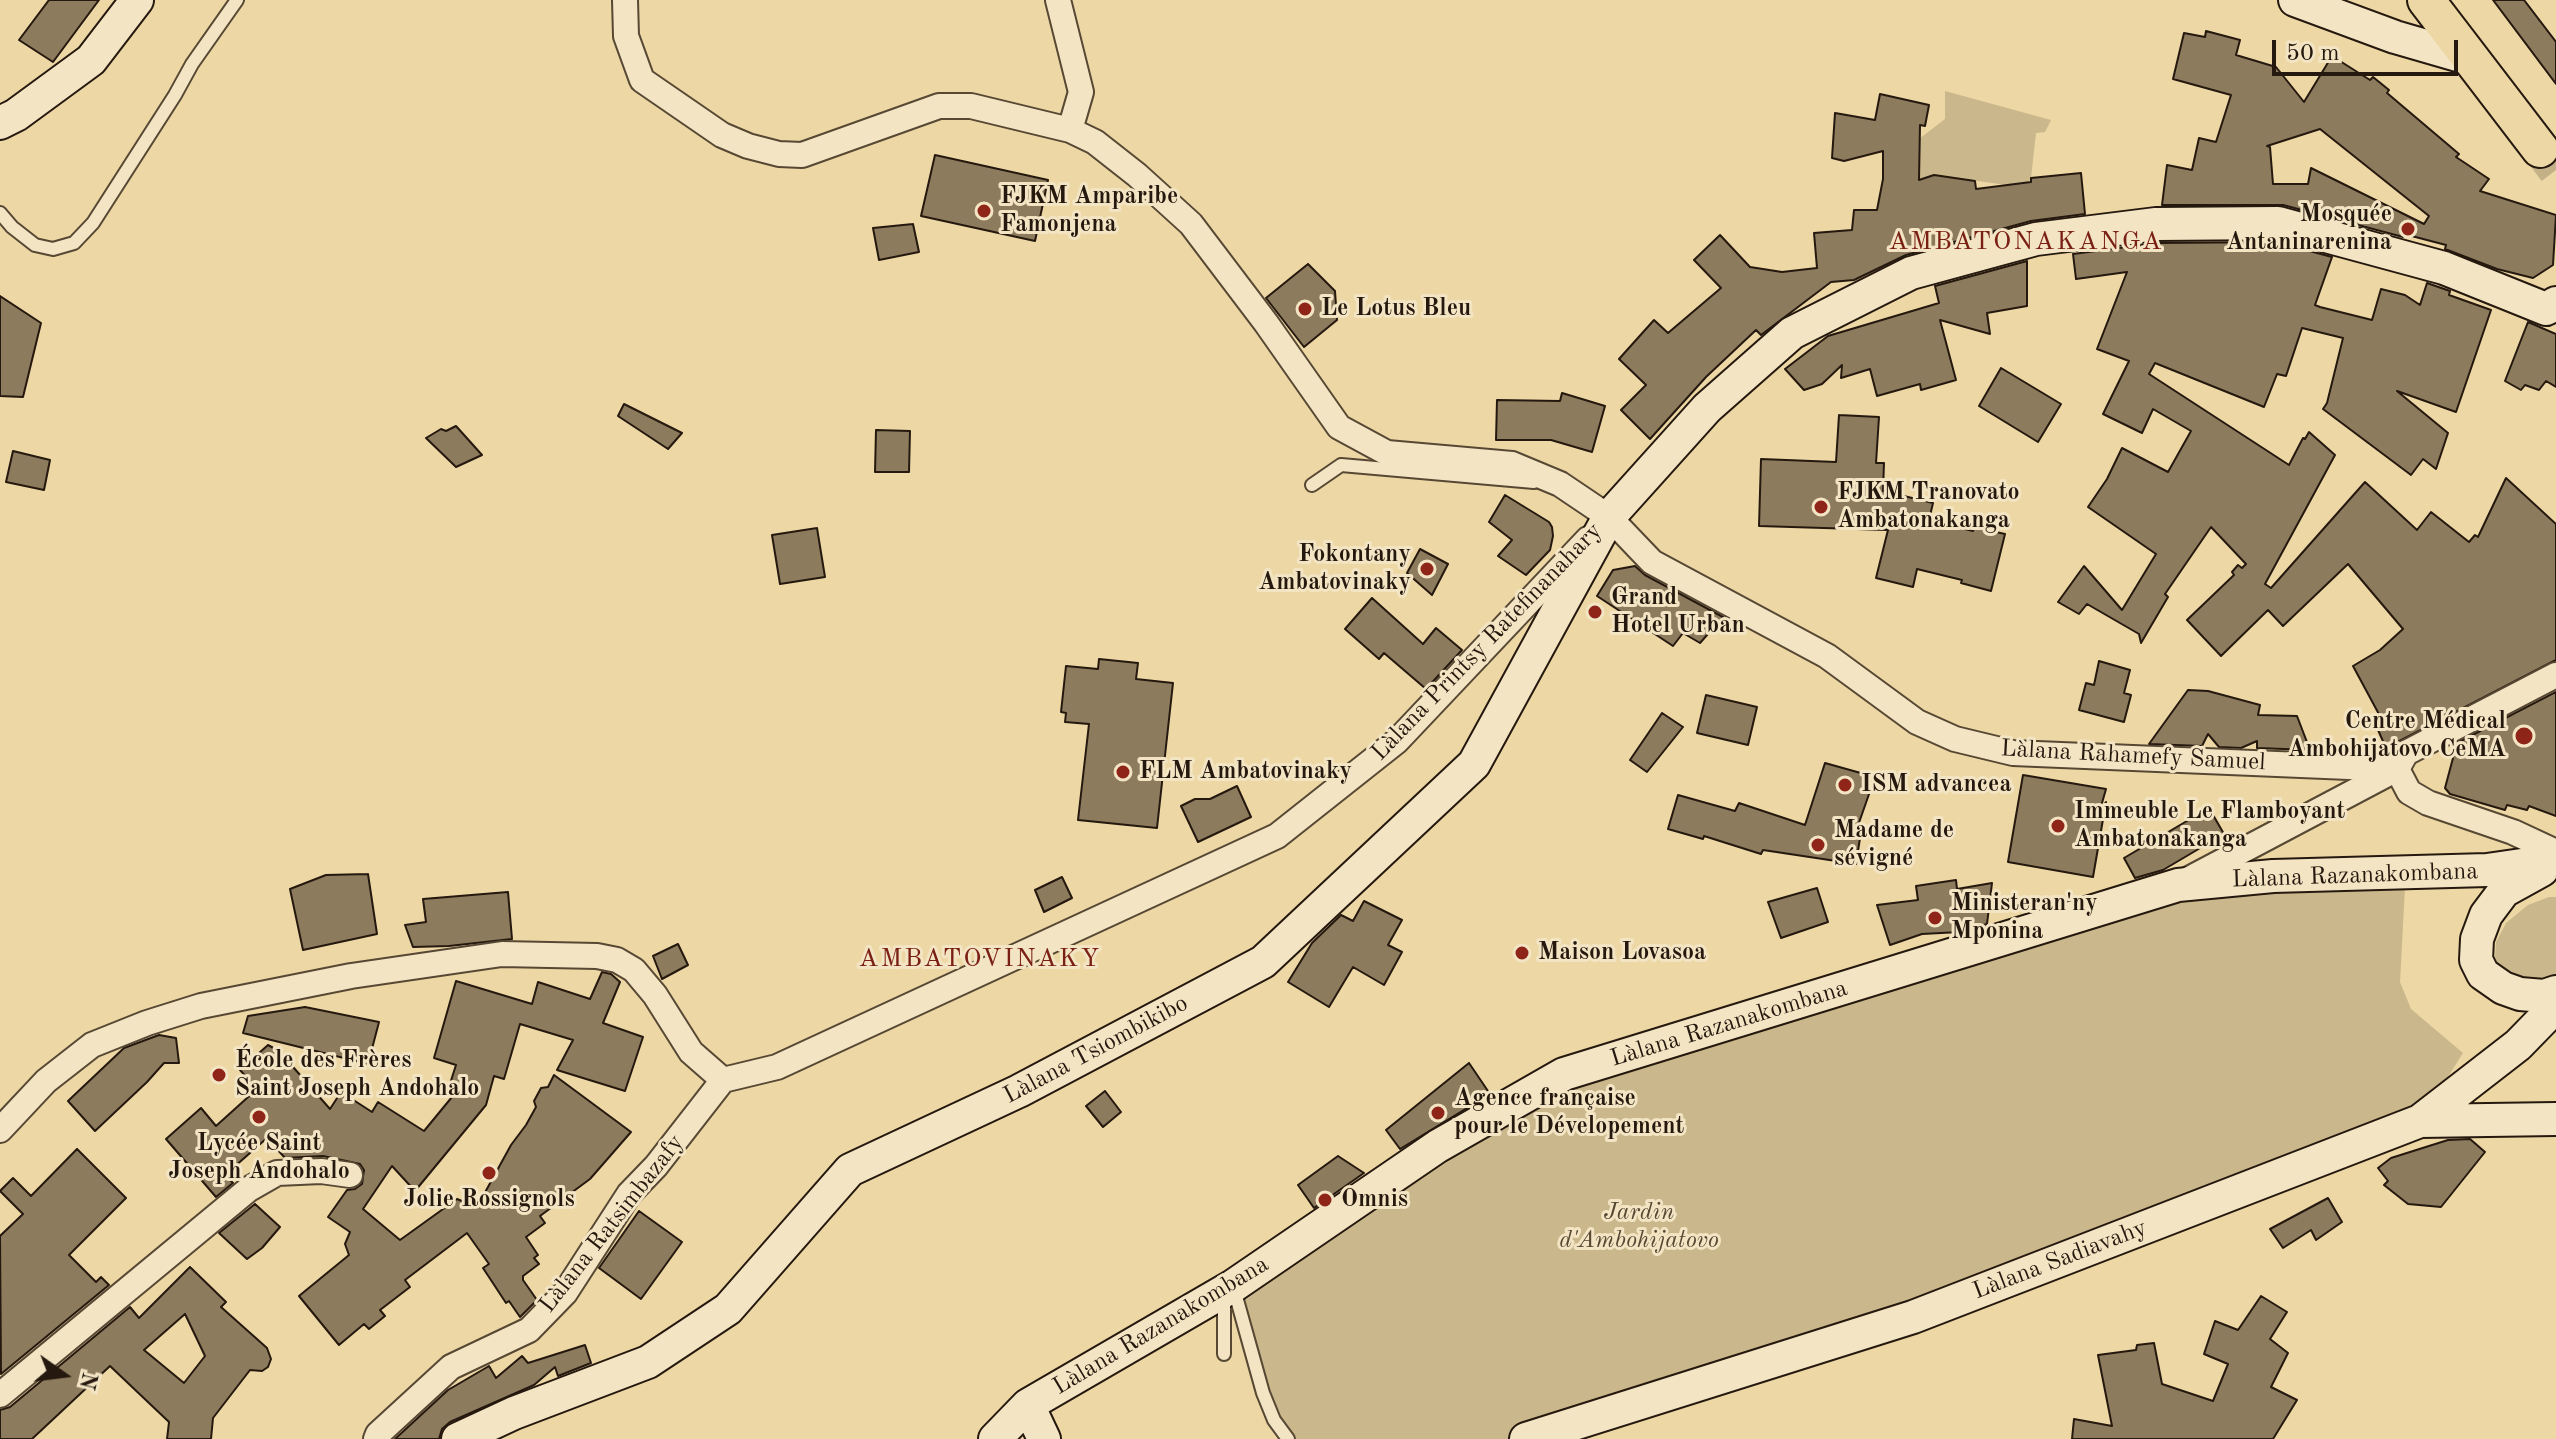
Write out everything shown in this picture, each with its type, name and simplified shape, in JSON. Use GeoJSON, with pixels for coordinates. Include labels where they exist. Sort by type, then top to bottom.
{"type":"FeatureCollection","features":[{"type":"Feature","properties":{"kind":"main road"},"geometry":{"type":"LineString","coordinates":[[0,123],[16,115],[91,60],[137,0]]}},
{"type":"Feature","properties":{"kind":"main road"},"geometry":{"type":"LineString","coordinates":[[2295,0],[2352,8],[2395,37],[2471,59]]}},
{"type":"Feature","properties":{"kind":"main road"},"geometry":{"type":"LineString","coordinates":[[2426,0],[2540,149]]}},
{"type":"Feature","properties":{"kind":"main road","name":"Làlana Tsiombikibo"},"geometry":{"type":"LineString","coordinates":[[458,1439],[514,1413],[648,1362],[728,1309],[850,1170],[1019,1091],[1263,962],[1474,764],[1609,517],[1707,408],[1792,333],[1911,273],[2036,239],[2156,224],[2278,223],[2444,268],[2553,305]]}},
{"type":"Feature","properties":{"kind":"main road"},"geometry":{"type":"LineString","coordinates":[[2556,862],[2504,891],[2486,915],[2477,939],[2476,960],[2483,974],[2503,988],[2544,996],[2556,992]]}},
{"type":"Feature","properties":{"kind":"main road","name":"Làlana Razanakombana"},"geometry":{"type":"LineString","coordinates":[[995,1439],[1028,1405],[1229,1289],[1438,1146],[1564,1074],[2178,885],[2273,876],[2487,870],[2556,862]]}},
{"type":"Feature","properties":{"kind":"main road","name":"Làlana Sadiavahy"},"geometry":{"type":"LineString","coordinates":[[1526,1439],[1913,1317],[2420,1121],[2518,1045],[2556,1006]]}},
{"type":"Feature","properties":{"kind":"main road"},"geometry":{"type":"LineString","coordinates":[[2420,1121],[2556,1119]]}},
{"type":"Feature","properties":{"kind":"main road"},"geometry":{"type":"LineString","coordinates":[[1028,1405],[1044,1439]]}},
{"type":"Feature","properties":{"kind":"street","name":"Làlana Rahamefy Samuel"},"geometry":{"type":"LineString","coordinates":[[625,0],[626,36],[642,80],[722,135],[748,146],[779,154],[802,155],[939,106],[971,106],[1070,130],[1095,142],[1191,224],[1339,427],[1387,453],[1512,464],[1560,484],[1609,517],[1652,562],[1827,656],[1917,722],[1955,739],[2013,753],[2397,769]]}},
{"type":"Feature","properties":{"kind":"street"},"geometry":{"type":"LineString","coordinates":[[1058,0],[1081,92],[1070,130]]}},
{"type":"Feature","properties":{"kind":"street","name":"Làlana Printsy Ratefinanahary"},"geometry":{"type":"LineString","coordinates":[[723,1080],[777,1067],[1277,836],[1397,741],[1609,517]]}},
{"type":"Feature","properties":{"kind":"street"},"geometry":{"type":"LineString","coordinates":[[2178,885],[2397,769],[2406,753],[2556,675]]}},
{"type":"Feature","properties":{"kind":"street"},"geometry":{"type":"LineString","coordinates":[[2397,769],[2409,792],[2428,803],[2513,832],[2556,852]]}},
{"type":"Feature","properties":{"kind":"street"},"geometry":{"type":"LineString","coordinates":[[0,1130],[46,1081],[92,1045],[147,1023],[201,1006],[351,976],[502,954],[597,956],[617,960],[634,970],[655,995],[691,1052],[723,1080]]}},
{"type":"Feature","properties":{"kind":"street","name":"Làlana Ratsimbazafy"},"geometry":{"type":"LineString","coordinates":[[376,1439],[451,1367],[529,1330],[565,1293],[629,1194],[656,1166],[723,1080]]}},
{"type":"Feature","properties":{"kind":"street"},"geometry":{"type":"LineString","coordinates":[[0,1395],[249,1189],[277,1173],[321,1171],[350,1175]]}},
{"type":"Feature","properties":{"kind":"lane"},"geometry":{"type":"LineString","coordinates":[[0,213],[35,245],[53,249],[74,243],[93,223],[192,64],[237,0]]}},
{"type":"Feature","properties":{"kind":"lane"},"geometry":{"type":"LineString","coordinates":[[1312,485],[1341,465],[1560,484]]}},
{"type":"Feature","properties":{"kind":"lane"},"geometry":{"type":"LineString","coordinates":[[1224,1354],[1229,1289]]}},
{"type":"Feature","properties":{"kind":"lane"},"geometry":{"type":"LineString","coordinates":[[1229,1289],[1263,1393],[1274,1420],[1288,1439]]}},
{"type":"Feature","properties":{"kind":"green space"},"geometry":{"type":"Polygon","coordinates":[[[1945,91],[2051,120],[2045,132],[2036,133],[2031,178],[2027,183],[2007,185],[1934,175],[1919,180],[1919,139],[1945,119],[1945,91]]]}},
{"type":"Feature","properties":{"kind":"green space","name":"Jardin d'Ambohijatovo"},"geometry":{"type":"Polygon","coordinates":[[[2178,885],[2405,887],[2400,982],[2411,1009],[2463,1053],[2420,1121],[1526,1439],[1288,1439],[1263,1393],[1233,1286],[1564,1074],[2178,885]]]}},
{"type":"Feature","properties":{"kind":"green space"},"geometry":{"type":"Polygon","coordinates":[[[2556,897],[2556,979],[2525,985],[2499,969],[2495,957],[2496,942],[2506,923],[2528,905],[2556,897]]]}},
{"type":"Feature","properties":{"kind":"building"},"geometry":{"type":"Polygon","coordinates":[[[49,0],[99,0],[53,62],[19,40],[49,0]]]}},
{"type":"Feature","properties":{"kind":"building"},"geometry":{"type":"Polygon","coordinates":[[[2493,0],[2524,0],[2556,42],[2556,84],[2493,0]]]}},
{"type":"Feature","properties":{"kind":"building"},"geometry":{"type":"Polygon","coordinates":[[[2206,31],[2240,40],[2236,55],[2276,67],[2304,102],[2332,56],[2370,80],[2373,77],[2389,90],[2387,93],[2459,154],[2456,157],[2489,179],[2480,191],[2556,215],[2553,265],[2533,278],[2497,269],[2445,249],[2446,245],[2404,234],[2403,237],[2283,205],[2162,205],[2167,165],[2192,170],[2199,138],[2216,142],[2231,95],[2173,79],[2184,33],[2205,37],[2206,31]],[[2320,129],[2267,146],[2270,147],[2273,184],[2308,184],[2311,168],[2424,224],[2429,216],[2320,129]]]}},
{"type":"Feature","properties":{"kind":"building"},"geometry":{"type":"Polygon","coordinates":[[[1880,94],[1929,105],[1925,126],[1920,125],[1919,180],[1934,175],[1975,181],[1976,189],[2031,182],[2031,178],[2081,173],[2085,214],[2031,221],[1906,255],[1854,280],[1831,282],[1761,335],[1756,330],[1706,377],[1650,439],[1621,410],[1646,385],[1619,359],[1654,320],[1668,333],[1721,288],[1694,260],[1720,235],[1750,267],[1782,272],[1817,268],[1814,233],[1852,230],[1854,210],[1877,210],[1883,179],[1883,151],[1844,161],[1832,158],[1835,113],[1875,120],[1880,94]]]}},
{"type":"Feature","properties":{"kind":"building"},"geometry":{"type":"Polygon","coordinates":[[[935,155],[1048,180],[1035,241],[921,216],[935,155]]]}},
{"type":"Feature","properties":{"kind":"building"},"geometry":{"type":"Polygon","coordinates":[[[913,224],[919,252],[879,260],[873,228],[913,224]]]}},
{"type":"Feature","properties":{"kind":"building"},"geometry":{"type":"Polygon","coordinates":[[[2276,242],[2332,257],[2315,305],[2320,307],[2372,320],[2381,289],[2405,295],[2420,305],[2427,283],[2450,291],[2449,295],[2491,310],[2456,412],[2397,391],[2448,433],[2436,469],[2423,459],[2411,475],[2323,409],[2343,338],[2302,328],[2286,376],[2277,374],[2264,407],[2155,363],[2149,374],[2289,465],[2309,432],[2335,455],[2265,584],[2271,588],[2365,482],[2417,530],[2431,512],[2469,542],[2475,535],[2478,537],[2506,478],[2556,524],[2556,660],[2386,748],[2374,721],[2381,718],[2353,666],[2380,650],[2403,629],[2348,564],[2283,626],[2268,610],[2221,656],[2187,620],[2234,575],[2232,572],[2238,565],[2242,568],[2246,564],[2211,527],[2165,594],[2168,597],[2141,643],[2139,634],[2087,604],[2079,614],[2058,602],[2084,566],[2122,610],[2156,554],[2088,507],[2107,479],[2122,448],[2168,472],[2191,431],[2153,409],[2142,433],[2103,414],[2129,361],[2097,349],[2127,272],[2076,279],[2073,254],[2157,243],[2276,242]]]}},
{"type":"Feature","properties":{"kind":"building"},"geometry":{"type":"Polygon","coordinates":[[[2027,261],[2027,306],[1987,313],[1990,334],[1940,320],[1956,380],[1921,390],[1920,384],[1877,396],[1870,369],[1841,378],[1842,365],[1822,384],[1804,390],[1785,369],[1828,336],[1939,303],[1935,286],[2027,261]]]}},
{"type":"Feature","properties":{"kind":"building","name":"Le Lotus Bleu"},"geometry":{"type":"Polygon","coordinates":[[[1308,264],[1335,291],[1337,320],[1304,347],[1266,298],[1308,264]]]}},
{"type":"Feature","properties":{"kind":"building"},"geometry":{"type":"Polygon","coordinates":[[[0,296],[41,323],[23,397],[0,396],[0,296]]]}},
{"type":"Feature","properties":{"kind":"building"},"geometry":{"type":"Polygon","coordinates":[[[2528,322],[2556,334],[2556,387],[2546,381],[2539,390],[2525,385],[2521,390],[2505,381],[2528,322]]]}},
{"type":"Feature","properties":{"kind":"building"},"geometry":{"type":"Polygon","coordinates":[[[2001,368],[2061,404],[2038,442],[1979,406],[2001,368]]]}},
{"type":"Feature","properties":{"kind":"building"},"geometry":{"type":"Polygon","coordinates":[[[1562,393],[1605,406],[1592,452],[1551,440],[1496,440],[1497,400],[1560,401],[1562,393]]]}},
{"type":"Feature","properties":{"kind":"building"},"geometry":{"type":"Polygon","coordinates":[[[624,404],[682,433],[668,449],[618,416],[624,404]]]}},
{"type":"Feature","properties":{"kind":"building"},"geometry":{"type":"Polygon","coordinates":[[[1839,415],[1879,417],[1876,463],[1884,463],[1883,491],[1933,503],[1929,520],[1973,531],[1974,527],[2005,534],[1991,591],[1917,569],[1913,587],[1876,578],[1888,530],[1759,526],[1761,459],[1836,462],[1839,415]]]}},
{"type":"Feature","properties":{"kind":"building"},"geometry":{"type":"Polygon","coordinates":[[[456,426],[482,455],[456,467],[426,438],[441,429],[446,431],[456,426]]]}},
{"type":"Feature","properties":{"kind":"building"},"geometry":{"type":"Polygon","coordinates":[[[876,430],[910,431],[909,472],[875,472],[876,430]]]}},
{"type":"Feature","properties":{"kind":"building"},"geometry":{"type":"Polygon","coordinates":[[[13,451],[50,460],[44,490],[6,482],[13,451]]]}},
{"type":"Feature","properties":{"kind":"building"},"geometry":{"type":"Polygon","coordinates":[[[1505,495],[1549,522],[1552,527],[1550,550],[1526,575],[1498,556],[1512,540],[1489,522],[1505,495]]]}},
{"type":"Feature","properties":{"kind":"building"},"geometry":{"type":"Polygon","coordinates":[[[817,528],[825,577],[780,584],[772,535],[817,528]]]}},
{"type":"Feature","properties":{"kind":"building","name":"Fokontany Ambatovinaky"},"geometry":{"type":"Polygon","coordinates":[[[1420,549],[1448,564],[1432,595],[1407,573],[1420,549]]]}},
{"type":"Feature","properties":{"kind":"building"},"geometry":{"type":"Polygon","coordinates":[[[1635,566],[1645,575],[1723,617],[1700,643],[1683,633],[1673,646],[1597,596],[1613,570],[1635,566]]]}},
{"type":"Feature","properties":{"kind":"building"},"geometry":{"type":"Polygon","coordinates":[[[1372,598],[1423,644],[1436,628],[1462,650],[1426,689],[1384,653],[1379,659],[1345,629],[1372,598]]]}},
{"type":"Feature","properties":{"kind":"building","name":"FLM Ambatovinaky"},"geometry":{"type":"Polygon","coordinates":[[[1099,659],[1138,663],[1136,679],[1173,683],[1157,828],[1078,820],[1089,724],[1065,722],[1066,713],[1061,712],[1066,666],[1098,669],[1099,659]]]}},
{"type":"Feature","properties":{"kind":"building"},"geometry":{"type":"Polygon","coordinates":[[[2099,661],[2130,670],[2124,693],[2131,695],[2124,722],[2079,710],[2086,683],[2094,685],[2099,661]]]}},
{"type":"Feature","properties":{"kind":"building"},"geometry":{"type":"Polygon","coordinates":[[[2188,690],[2208,691],[2260,705],[2258,715],[2297,716],[2310,750],[2257,748],[2257,741],[2241,748],[2219,747],[2208,734],[2202,746],[2149,744],[2188,690]]]}},
{"type":"Feature","properties":{"kind":"building"},"geometry":{"type":"Polygon","coordinates":[[[2556,692],[2556,816],[2529,806],[2527,810],[2507,805],[2505,810],[2450,794],[2445,788],[2457,743],[2556,692]]]}},
{"type":"Feature","properties":{"kind":"building"},"geometry":{"type":"Polygon","coordinates":[[[1706,695],[1757,707],[1748,745],[1697,733],[1706,695]]]}},
{"type":"Feature","properties":{"kind":"building"},"geometry":{"type":"Polygon","coordinates":[[[1662,713],[1683,727],[1647,772],[1630,760],[1662,713]]]}},
{"type":"Feature","properties":{"kind":"building"},"geometry":{"type":"Polygon","coordinates":[[[1825,763],[1875,777],[1854,837],[1860,838],[1856,864],[1763,850],[1761,854],[1704,836],[1703,839],[1668,829],[1678,795],[1735,811],[1739,803],[1805,825],[1825,763]]]}},
{"type":"Feature","properties":{"kind":"building","name":"Immeuble Le Flamboyant Ambatonakanga"},"geometry":{"type":"Polygon","coordinates":[[[2023,775],[2106,789],[2100,810],[2106,802],[2093,877],[2008,862],[2023,775]]]}},
{"type":"Feature","properties":{"kind":"building"},"geometry":{"type":"Polygon","coordinates":[[[1237,786],[1251,817],[1198,842],[1181,806],[1195,799],[1210,799],[1237,786]]]}},
{"type":"Feature","properties":{"kind":"building"},"geometry":{"type":"Polygon","coordinates":[[[2209,808],[2224,834],[2163,870],[2135,878],[2124,858],[2209,808]]]}},
{"type":"Feature","properties":{"kind":"building"},"geometry":{"type":"Polygon","coordinates":[[[368,874],[377,934],[303,950],[290,889],[326,875],[368,874]]]}},
{"type":"Feature","properties":{"kind":"building"},"geometry":{"type":"Polygon","coordinates":[[[1062,877],[1072,898],[1044,912],[1035,890],[1062,877]]]}},
{"type":"Feature","properties":{"kind":"building","name":"Ministeran'ny Mponina"},"geometry":{"type":"Polygon","coordinates":[[[1956,880],[1957,889],[1992,883],[1987,924],[1960,932],[1922,934],[1890,945],[1877,905],[1918,900],[1916,886],[1956,880]]]}},
{"type":"Feature","properties":{"kind":"building"},"geometry":{"type":"Polygon","coordinates":[[[1817,888],[1828,922],[1781,938],[1768,902],[1817,888]]]}},
{"type":"Feature","properties":{"kind":"building"},"geometry":{"type":"Polygon","coordinates":[[[508,892],[512,939],[413,947],[405,925],[426,922],[423,899],[508,892]]]}},
{"type":"Feature","properties":{"kind":"building"},"geometry":{"type":"Polygon","coordinates":[[[1364,901],[1402,920],[1388,945],[1402,952],[1384,985],[1353,967],[1329,1007],[1288,982],[1312,943],[1341,915],[1353,921],[1364,901]]]}},
{"type":"Feature","properties":{"kind":"building"},"geometry":{"type":"Polygon","coordinates":[[[678,944],[688,965],[662,979],[653,956],[678,944]]]}},
{"type":"Feature","properties":{"kind":"building"},"geometry":{"type":"Polygon","coordinates":[[[602,972],[611,974],[620,982],[603,1023],[643,1037],[625,1091],[557,1070],[573,1040],[520,1024],[504,1079],[494,1076],[486,1105],[415,1191],[392,1166],[363,1209],[400,1240],[457,1199],[477,1207],[536,1107],[534,1101],[541,1088],[548,1087],[554,1075],[631,1132],[590,1179],[540,1216],[545,1223],[526,1237],[538,1255],[534,1258],[539,1264],[523,1276],[523,1280],[537,1300],[520,1317],[509,1301],[506,1303],[483,1268],[489,1264],[467,1233],[405,1280],[410,1287],[380,1310],[385,1316],[369,1329],[364,1324],[339,1345],[299,1296],[349,1255],[345,1244],[350,1232],[328,1217],[347,1190],[362,1184],[364,1170],[360,1164],[323,1156],[285,1158],[267,1138],[225,1175],[233,1183],[216,1197],[166,1139],[201,1108],[216,1126],[257,1089],[240,1070],[268,1045],[279,1051],[330,1109],[341,1092],[372,1112],[378,1102],[424,1131],[452,1097],[447,1093],[456,1065],[434,1058],[456,981],[532,1004],[538,982],[590,999],[602,972]]]}},
{"type":"Feature","properties":{"kind":"building"},"geometry":{"type":"Polygon","coordinates":[[[305,1007],[379,1022],[368,1064],[243,1033],[248,1016],[305,1007]]]}},
{"type":"Feature","properties":{"kind":"building"},"geometry":{"type":"Polygon","coordinates":[[[159,1035],[176,1038],[179,1063],[164,1063],[95,1131],[68,1101],[124,1048],[159,1035]]]}},
{"type":"Feature","properties":{"kind":"building","name":"Agence française pour le Dévelopement"},"geometry":{"type":"Polygon","coordinates":[[[1469,1063],[1490,1094],[1400,1149],[1386,1130],[1469,1063]]]}},
{"type":"Feature","properties":{"kind":"building"},"geometry":{"type":"Polygon","coordinates":[[[1105,1091],[1121,1112],[1103,1127],[1086,1106],[1105,1091]]]}},
{"type":"Feature","properties":{"kind":"building"},"geometry":{"type":"Polygon","coordinates":[[[2470,1139],[2485,1152],[2441,1207],[2408,1204],[2384,1185],[2388,1181],[2378,1168],[2391,1158],[2448,1140],[2470,1139]]]}},
{"type":"Feature","properties":{"kind":"building"},"geometry":{"type":"Polygon","coordinates":[[[77,1149],[126,1198],[69,1255],[96,1282],[101,1277],[109,1285],[1,1374],[0,1236],[23,1214],[0,1191],[13,1178],[31,1196],[77,1149]]]}},
{"type":"Feature","properties":{"kind":"building","name":"Omnis"},"geometry":{"type":"Polygon","coordinates":[[[1338,1156],[1364,1173],[1314,1208],[1298,1185],[1338,1156]]]}},
{"type":"Feature","properties":{"kind":"building"},"geometry":{"type":"Polygon","coordinates":[[[2328,1198],[2342,1222],[2316,1240],[2311,1230],[2283,1248],[2270,1229],[2328,1198]]]}},
{"type":"Feature","properties":{"kind":"building"},"geometry":{"type":"Polygon","coordinates":[[[255,1204],[280,1227],[262,1248],[247,1259],[219,1233],[255,1204]]]}},
{"type":"Feature","properties":{"kind":"building"},"geometry":{"type":"Polygon","coordinates":[[[639,1211],[682,1242],[641,1299],[599,1268],[639,1211]]]}},
{"type":"Feature","properties":{"kind":"building"},"geometry":{"type":"Polygon","coordinates":[[[190,1267],[226,1302],[221,1307],[267,1348],[271,1359],[268,1367],[262,1371],[250,1370],[213,1418],[211,1439],[167,1439],[169,1422],[110,1366],[32,1439],[0,1439],[0,1410],[10,1407],[130,1307],[139,1318],[190,1267]],[[185,1314],[144,1350],[184,1383],[205,1356],[185,1314]]]}},
{"type":"Feature","properties":{"kind":"building"},"geometry":{"type":"Polygon","coordinates":[[[2261,1296],[2287,1312],[2270,1339],[2288,1353],[2271,1387],[2297,1400],[2273,1439],[2072,1439],[2074,1419],[2112,1426],[2098,1355],[2136,1350],[2137,1345],[2154,1343],[2162,1384],[2213,1401],[2228,1364],[2204,1354],[2215,1321],[2238,1330],[2261,1296]]]}},
{"type":"Feature","properties":{"kind":"building"},"geometry":{"type":"Polygon","coordinates":[[[585,1345],[591,1363],[558,1376],[555,1367],[534,1385],[450,1422],[442,1429],[439,1439],[395,1439],[448,1390],[489,1366],[496,1378],[522,1356],[528,1363],[585,1345]]]}},
{"type":"Feature","properties":{"kind":"tunnel"},"geometry":{"type":"LineString","coordinates":[[2540,149],[2556,170]]}},
{"type":"Feature","properties":{"kind":"place","name":"FJKM Amparibe Famonjena"},"geometry":{"type":"Point","coordinates":[984,211]}},
{"type":"Feature","properties":{"kind":"place","name":"Mosquée Antaninarenina"},"geometry":{"type":"Point","coordinates":[2408,229]}},
{"type":"Feature","properties":{"kind":"place","name":"Le Lotus Bleu"},"geometry":{"type":"Point","coordinates":[1305,309]}},
{"type":"Feature","properties":{"kind":"place","name":"FJKM Tranovato Ambatonakanga"},"geometry":{"type":"Point","coordinates":[1821,507]}},
{"type":"Feature","properties":{"kind":"place","name":"Fokontany Ambatovinaky"},"geometry":{"type":"Point","coordinates":[1427,569]}},
{"type":"Feature","properties":{"kind":"place","name":"Grand Hotel Urban"},"geometry":{"type":"Point","coordinates":[1595,612]}},
{"type":"Feature","properties":{"kind":"place","name":"Centre Médical Ambohijatovo CeMA"},"geometry":{"type":"Point","coordinates":[2524,736]}},
{"type":"Feature","properties":{"kind":"place","name":"FLM Ambatovinaky"},"geometry":{"type":"Point","coordinates":[1123,772]}},
{"type":"Feature","properties":{"kind":"place","name":"ISM advancea"},"geometry":{"type":"Point","coordinates":[1845,785]}},
{"type":"Feature","properties":{"kind":"place","name":"Immeuble Le Flamboyant Ambatonakanga"},"geometry":{"type":"Point","coordinates":[2058,826]}},
{"type":"Feature","properties":{"kind":"place","name":"Madame de sévigné"},"geometry":{"type":"Point","coordinates":[1818,845]}},
{"type":"Feature","properties":{"kind":"place","name":"Ministeran'ny Mponina"},"geometry":{"type":"Point","coordinates":[1935,918]}},
{"type":"Feature","properties":{"kind":"place","name":"Maison Lovasoa"},"geometry":{"type":"Point","coordinates":[1522,953]}},
{"type":"Feature","properties":{"kind":"place","name":"École des Frères Saint Joseph Andohalo"},"geometry":{"type":"Point","coordinates":[219,1075]}},
{"type":"Feature","properties":{"kind":"place","name":"Agence française pour le Dévelopement"},"geometry":{"type":"Point","coordinates":[1438,1113]}},
{"type":"Feature","properties":{"kind":"place","name":"Lycée Saint Joseph Andohalo"},"geometry":{"type":"Point","coordinates":[259,1117]}},
{"type":"Feature","properties":{"kind":"place","name":"Jolie Rossignols"},"geometry":{"type":"Point","coordinates":[489,1173]}},
{"type":"Feature","properties":{"kind":"place","name":"Omnis"},"geometry":{"type":"Point","coordinates":[1325,1200]}},
{"type":"Feature","properties":{"kind":"district","name":"AMBATONAKANGA"},"geometry":{"type":"Point","coordinates":[2026,242]}},
{"type":"Feature","properties":{"kind":"district","name":"AMBATOVINAKY"},"geometry":{"type":"Point","coordinates":[980,959]}}]}
